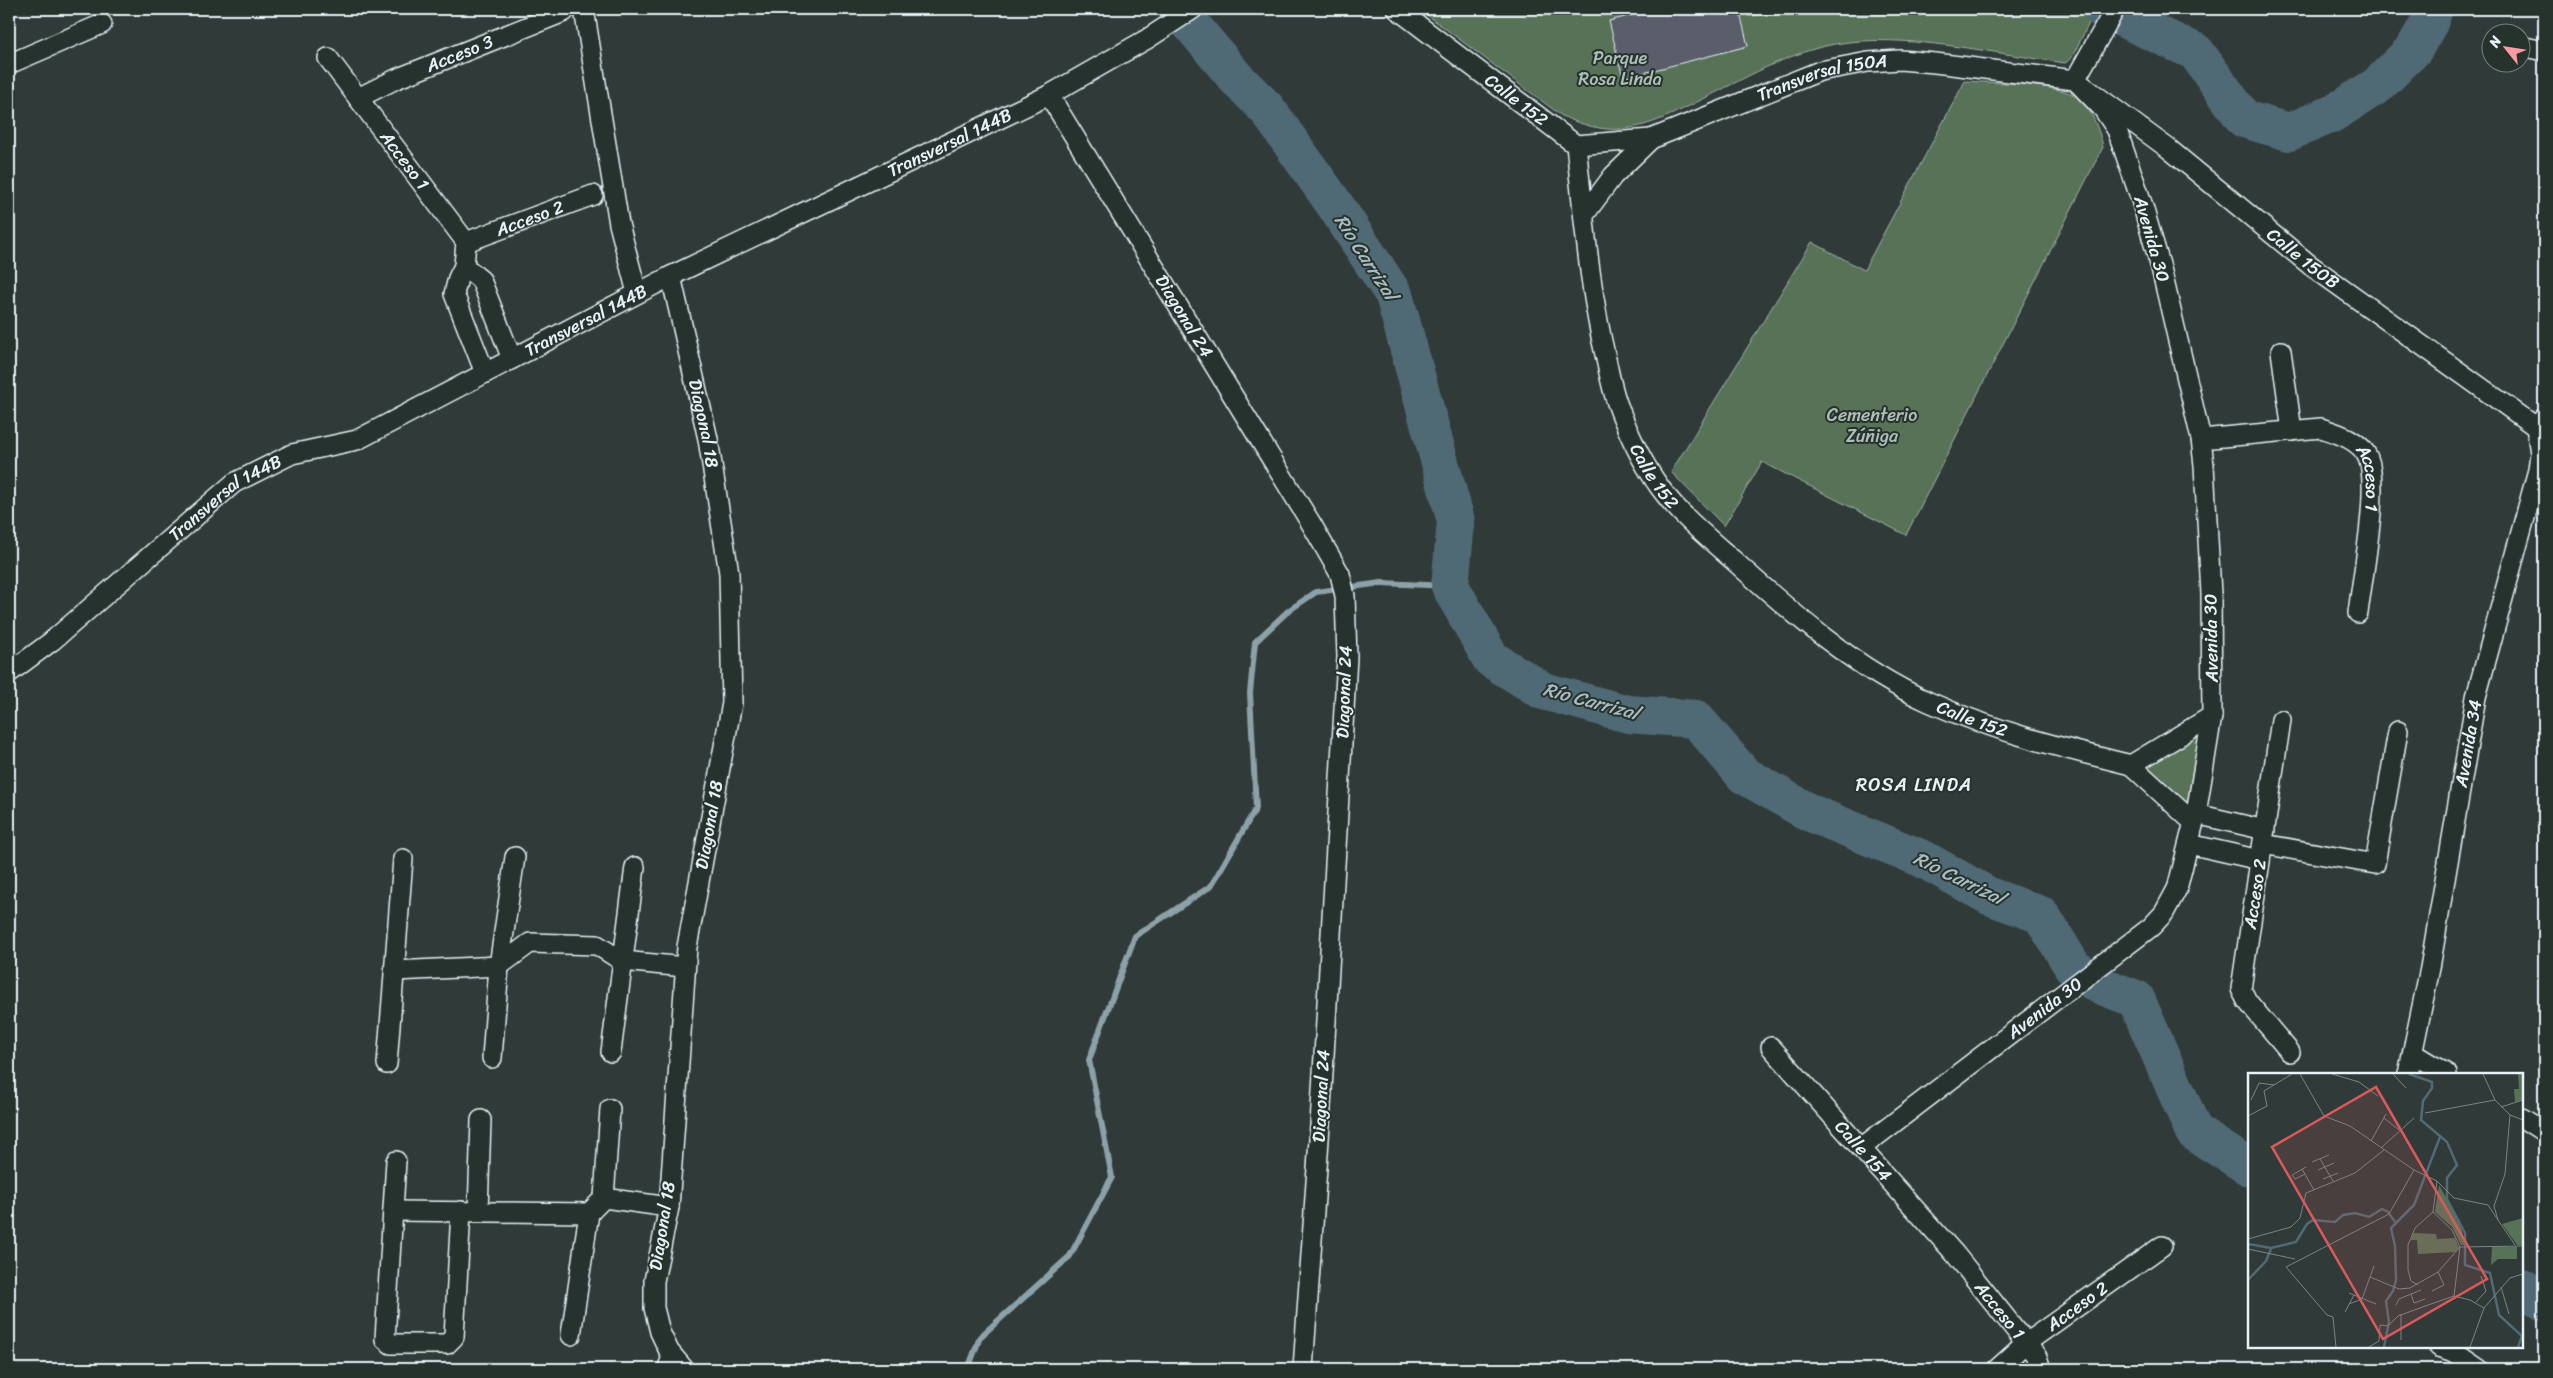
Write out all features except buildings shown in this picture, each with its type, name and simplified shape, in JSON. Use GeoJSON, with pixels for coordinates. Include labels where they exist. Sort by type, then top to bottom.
{"type":"FeatureCollection","features":[{"type":"Feature","properties":{"kind":"street"},"geometry":{"type":"LineString","coordinates":[[584,9],[619,224],[637,293]]}},
{"type":"Feature","properties":{"kind":"street","name":"Transversal 144B"},"geometry":{"type":"LineString","coordinates":[[9,674],[52,641],[234,483],[292,454],[357,440],[671,276],[1049,95],[1147,39],[1193,9]]}},
{"type":"Feature","properties":{"kind":"street","name":"Calle 152"},"geometry":{"type":"LineString","coordinates":[[1397,9],[1576,145],[1590,278],[1616,400],[1646,466],[1663,492],[1689,519],[1764,588],[1810,626],[1892,683],[1930,702],[2001,730],[2131,765],[2195,818]]}},
{"type":"Feature","properties":{"kind":"street"},"geometry":{"type":"LineString","coordinates":[[2075,80],[2115,9]]}},
{"type":"Feature","properties":{"kind":"street","name":"Acceso 3"},"geometry":{"type":"LineString","coordinates":[[358,98],[396,79],[564,12]]}},
{"type":"Feature","properties":{"kind":"street"},"geometry":{"type":"LineString","coordinates":[[9,64],[102,24]]}},
{"type":"Feature","properties":{"kind":"street"},"geometry":{"type":"LineString","coordinates":[[2530,48],[2544,51]]}},
{"type":"Feature","properties":{"kind":"street","name":"Acceso 1"},"geometry":{"type":"LineString","coordinates":[[328,58],[466,242]]}},
{"type":"Feature","properties":{"kind":"street","name":"Transversal 150A"},"geometry":{"type":"LineString","coordinates":[[1576,145],[1651,139],[1820,71],[1843,66],[1900,60],[2075,80]]}},
{"type":"Feature","properties":{"kind":"street","name":"Calle 150B"},"geometry":{"type":"LineString","coordinates":[[2075,80],[2169,149],[2310,265],[2540,423]]}},
{"type":"Feature","properties":{"kind":"street","name":"Avenida 30"},"geometry":{"type":"LineString","coordinates":[[1861,1148],[2151,927],[2171,902],[2195,818],[2212,716],[2211,594],[2201,440],[2161,268],[2120,138],[2108,114],[2075,80]]}},
{"type":"Feature","properties":{"kind":"street","name":"Diagonal 24"},"geometry":{"type":"LineString","coordinates":[[1049,95],[1312,525],[1340,574],[1345,596],[1347,657],[1320,1125],[1303,1369]]}},
{"type":"Feature","properties":{"kind":"street"},"geometry":{"type":"LineString","coordinates":[[1584,215],[1613,176],[1651,139]]}},
{"type":"Feature","properties":{"kind":"street","name":"Acceso 2"},"geometry":{"type":"LineString","coordinates":[[466,242],[593,195]]}},
{"type":"Feature","properties":{"kind":"street"},"geometry":{"type":"LineString","coordinates":[[466,242],[464,266],[458,278],[454,294],[485,373]]}},
{"type":"Feature","properties":{"kind":"street"},"geometry":{"type":"LineString","coordinates":[[464,266],[481,280],[512,359]]}},
{"type":"Feature","properties":{"kind":"street","name":"Diagonal 18"},"geometry":{"type":"LineString","coordinates":[[671,276],[708,439],[729,573],[732,703],[685,967],[669,1206],[654,1281],[654,1308],[669,1351],[684,1369]]}},
{"type":"Feature","properties":{"kind":"street"},"geometry":{"type":"LineString","coordinates":[[2281,351],[2292,431]]}},
{"type":"Feature","properties":{"kind":"street","name":"Avenida 34"},"geometry":{"type":"LineString","coordinates":[[2408,1073],[2414,1054],[2430,968],[2474,705],[2538,470],[2540,423]]}},
{"type":"Feature","properties":{"kind":"street","name":"Acceso 1"},"geometry":{"type":"LineString","coordinates":[[2201,440],[2321,428],[2340,434],[2356,444],[2368,456],[2374,479],[2358,613]]}},
{"type":"Feature","properties":{"kind":"street"},"geometry":{"type":"LineString","coordinates":[[2131,765],[2212,716]]}},
{"type":"Feature","properties":{"kind":"street","name":"Acceso 2"},"geometry":{"type":"LineString","coordinates":[[2281,720],[2241,989],[2247,1001],[2290,1052]]}},
{"type":"Feature","properties":{"kind":"street"},"geometry":{"type":"LineString","coordinates":[[2189,844],[2263,845],[2374,864],[2398,730]]}},
{"type":"Feature","properties":{"kind":"street"},"geometry":{"type":"LineString","coordinates":[[2195,818],[2263,845]]}},
{"type":"Feature","properties":{"kind":"street"},"geometry":{"type":"LineString","coordinates":[[492,1058],[499,966],[515,857]]}},
{"type":"Feature","properties":{"kind":"street"},"geometry":{"type":"LineString","coordinates":[[386,1064],[403,859]]}},
{"type":"Feature","properties":{"kind":"street"},"geometry":{"type":"LineString","coordinates":[[611,1052],[635,867]]}},
{"type":"Feature","properties":{"kind":"street"},"geometry":{"type":"LineString","coordinates":[[395,971],[499,966],[530,944],[597,945],[622,961],[685,967]]}},
{"type":"Feature","properties":{"kind":"street","name":"Calle 154"},"geometry":{"type":"LineString","coordinates":[[1771,1047],[1955,1254]]}},
{"type":"Feature","properties":{"kind":"street"},"geometry":{"type":"LineString","coordinates":[[2414,1054],[2445,1073]]}},
{"type":"Feature","properties":{"kind":"street"},"geometry":{"type":"LineString","coordinates":[[571,1335],[589,1214],[604,1198],[610,1109]]}},
{"type":"Feature","properties":{"kind":"street"},"geometry":{"type":"LineString","coordinates":[[2523,1119],[2544,1132]]}},
{"type":"Feature","properties":{"kind":"street"},"geometry":{"type":"LineString","coordinates":[[396,1161],[385,1339],[390,1344],[447,1344],[454,1338],[480,1120]]}},
{"type":"Feature","properties":{"kind":"street"},"geometry":{"type":"LineString","coordinates":[[604,1198],[669,1206]]}},
{"type":"Feature","properties":{"kind":"street"},"geometry":{"type":"LineString","coordinates":[[393,1211],[589,1214]]}},
{"type":"Feature","properties":{"kind":"street","name":"Acceso 2"},"geometry":{"type":"LineString","coordinates":[[1997,1369],[2026,1343],[2162,1246]]}},
{"type":"Feature","properties":{"kind":"street","name":"Acceso 1"},"geometry":{"type":"LineString","coordinates":[[1955,1254],[2037,1357],[2041,1369]]}},
{"type":"Feature","properties":{"kind":"street"},"geometry":{"type":"LineString","coordinates":[[2441,1348],[2454,1352],[2478,1369]]}},
{"type":"Feature","properties":{"kind":"lane"},"geometry":{"type":"LineString","coordinates":[[662,1369],[669,1351]]}},
{"type":"Feature","properties":{"kind":"green space","name":"Parque Rosa Linda"},"geometry":{"type":"Polygon","coordinates":[[[1419,9],[2077,9],[2093,15],[2071,59],[2065,63],[1919,42],[1861,41],[1835,44],[1782,60],[1663,118],[1644,125],[1624,129],[1608,129],[1592,127],[1562,116],[1419,9]]]}},
{"type":"Feature","properties":{"kind":"green space","name":"Cementerio Zúñiga"},"geometry":{"type":"Polygon","coordinates":[[[1965,81],[2053,88],[2076,96],[2086,105],[2090,112],[2097,126],[2103,147],[1906,535],[1762,462],[1724,526],[1671,472],[1812,242],[1864,270],[1965,81]]]}},
{"type":"Feature","properties":{"kind":"green space"},"geometry":{"type":"Polygon","coordinates":[[[2203,732],[2189,808],[2144,766],[2203,732]]]}},
{"type":"Feature","properties":{"kind":"waterway","name":"Río Carrizal"},"geometry":{"type":"LineString","coordinates":[[1178,9],[1236,78],[1267,109],[1335,205],[1394,295],[1456,521],[1450,586],[1491,659],[1543,691],[1628,714],[1696,719],[1744,775],[1808,812],[1923,859],[1989,896],[2041,915],[2073,967],[2097,984],[2136,999],[2194,1132],[2248,1166]]}},
{"type":"Feature","properties":{"kind":"waterway"},"geometry":{"type":"LineString","coordinates":[[2102,9],[2196,52],[2244,119],[2289,132],[2332,114],[2378,85],[2414,49],[2429,23],[2434,9]]}},
{"type":"Feature","properties":{"kind":"waterway"},"geometry":{"type":"LineString","coordinates":[[968,1369],[980,1337],[1070,1256],[1112,1177],[1089,1060],[1135,936],[1211,886],[1256,808],[1250,693],[1255,642],[1288,611],[1316,592],[1381,583],[1450,586]]}},
{"type":"Feature","properties":{"kind":"waterway","name":"Río Carrizal"},"geometry":{"type":"LineString","coordinates":[[2523,1288],[2544,1302]]}},
{"type":"Feature","properties":{"kind":"district","name":"ROSA LINDA"},"geometry":{"type":"Point","coordinates":[1914,784]}}]}
